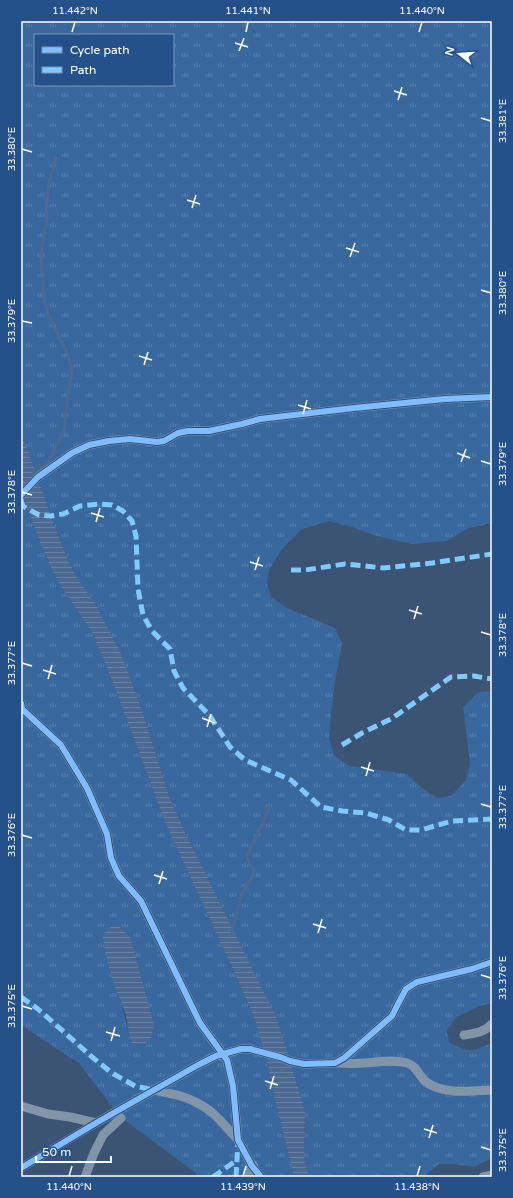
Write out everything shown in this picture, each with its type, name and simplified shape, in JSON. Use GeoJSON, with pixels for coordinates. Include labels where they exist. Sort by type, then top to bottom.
{"type":"FeatureCollection","features":[{"type":"Feature","properties":{"kind":"street"},"geometry":{"type":"LineString","coordinates":[[473,397],[492,392]]}},
{"type":"Feature","properties":{"kind":"street"},"geometry":{"type":"LineString","coordinates":[[21,495],[38,477],[72,453],[89,445],[130,440],[157,442],[164,441],[178,433],[188,431],[209,431],[260,419],[404,402],[492,397]]}},
{"type":"Feature","properties":{"kind":"street"},"geometry":{"type":"LineString","coordinates":[[21,703],[22,709],[61,745],[87,788],[107,834],[111,858],[118,876],[141,901],[200,1023],[228,1060],[233,1086],[238,1140],[251,1172],[261,1177]]}},
{"type":"Feature","properties":{"kind":"street"},"geometry":{"type":"LineString","coordinates":[[335,1063],[344,1058],[392,1016],[406,989],[417,982],[472,969],[492,962]]}},
{"type":"Feature","properties":{"kind":"street"},"geometry":{"type":"LineString","coordinates":[[464,1035],[486,1030],[492,1024]]}},
{"type":"Feature","properties":{"kind":"street"},"geometry":{"type":"LineString","coordinates":[[21,1168],[198,1065],[216,1056],[241,1049],[250,1048],[304,1064],[362,1064],[387,1061],[408,1063],[416,1069],[425,1081],[440,1089],[461,1091],[492,1090]]}},
{"type":"Feature","properties":{"kind":"street"},"geometry":{"type":"LineString","coordinates":[[154,1090],[177,1095],[199,1103],[212,1113],[238,1140]]}},
{"type":"Feature","properties":{"kind":"street"},"geometry":{"type":"LineString","coordinates":[[21,1106],[48,1114],[96,1123]]}},
{"type":"Feature","properties":{"kind":"street"},"geometry":{"type":"LineString","coordinates":[[85,1177],[103,1135],[121,1118]]}},
{"type":"Feature","properties":{"kind":"street"},"geometry":{"type":"LineString","coordinates":[[483,1177],[492,1175]]}},
{"type":"Feature","properties":{"kind":"green space"},"geometry":{"type":"Polygon","coordinates":[[[21,21],[492,21],[492,523],[469,528],[447,541],[412,544],[377,536],[329,521],[302,529],[282,549],[269,570],[267,584],[271,597],[287,608],[335,628],[342,643],[335,681],[329,739],[334,755],[349,766],[407,774],[423,789],[437,798],[451,796],[466,780],[470,764],[463,707],[479,692],[492,691],[492,1003],[480,1006],[456,1017],[447,1030],[449,1042],[466,1050],[475,1050],[492,1043],[492,1151],[490,1159],[474,1167],[454,1164],[439,1164],[427,1174],[426,1177],[309,1177],[304,1157],[305,1112],[285,1043],[169,796],[142,710],[121,653],[96,605],[76,576],[66,556],[29,453],[21,435],[21,21]]]}},
{"type":"Feature","properties":{"kind":"green space"},"geometry":{"type":"Polygon","coordinates":[[[21,491],[41,545],[57,580],[93,634],[167,827],[254,1017],[267,1061],[294,1177],[198,1177],[196,1173],[119,1116],[80,1064],[21,1025],[21,491]],[[120,927],[103,942],[117,992],[122,1004],[128,1032],[120,927]]]}},
{"type":"Feature","properties":{"kind":"shaded area"},"geometry":{"type":"Polygon","coordinates":[[[21,435],[29,453],[66,556],[76,576],[96,605],[121,653],[142,710],[169,796],[185,832],[275,1015],[285,1043],[305,1112],[304,1157],[309,1177],[294,1177],[267,1061],[254,1017],[167,827],[93,634],[57,580],[41,545],[21,491],[21,435]]]}},
{"type":"Feature","properties":{"kind":"shaded area"},"geometry":{"type":"Polygon","coordinates":[[[112,926],[120,927],[130,937],[154,1024],[151,1038],[144,1044],[132,1043],[124,1009],[117,994],[108,963],[103,935],[112,926]]]}},
{"type":"Feature","properties":{"kind":"waterway"},"geometry":{"type":"LineString","coordinates":[[34,473],[49,461],[64,431],[72,370],[67,353],[49,316],[44,300],[41,261],[42,245],[47,220],[46,206],[49,183],[56,158]]}},
{"type":"Feature","properties":{"kind":"waterway"},"geometry":{"type":"LineString","coordinates":[[232,932],[241,895],[254,874],[253,868],[249,864],[247,856],[270,807]]}},
{"type":"Feature","properties":{"kind":"marked path"},"geometry":{"type":"LineString","coordinates":[[21,500],[23,506],[39,515],[51,516],[63,514],[80,506],[99,504],[112,505],[123,511],[132,521],[136,536],[138,589],[143,615],[152,631],[170,649],[174,671],[183,688],[210,716],[230,747],[245,760],[291,780],[321,807],[366,813],[389,820],[406,830],[421,830],[452,821],[492,819]]}},
{"type":"Feature","properties":{"kind":"marked path"},"geometry":{"type":"LineString","coordinates":[[291,570],[305,570],[345,564],[384,568],[432,563],[492,554]]}},
{"type":"Feature","properties":{"kind":"marked path"},"geometry":{"type":"LineString","coordinates":[[342,745],[362,733],[391,719],[451,677],[474,676],[492,679]]}},
{"type":"Feature","properties":{"kind":"marked path"},"geometry":{"type":"LineString","coordinates":[[21,997],[38,1009],[112,1073],[135,1086],[153,1090]]}},
{"type":"Feature","properties":{"kind":"marked path"},"geometry":{"type":"LineString","coordinates":[[236,1177],[238,1142]]}},
{"type":"Feature","properties":{"kind":"marked path"},"geometry":{"type":"LineString","coordinates":[[213,1177],[237,1160]]}},
{"type":"Feature","properties":{"kind":"cycle path"},"geometry":{"type":"LineString","coordinates":[[21,495],[38,477],[72,453],[89,445],[130,439],[157,442],[164,441],[178,433],[188,431],[209,431],[260,419],[445,399],[492,397]]}},
{"type":"Feature","properties":{"kind":"cycle path"},"geometry":{"type":"LineString","coordinates":[[21,703],[22,709],[61,745],[87,788],[107,834],[111,858],[119,876],[141,901],[200,1023],[227,1060],[233,1086],[238,1140],[252,1166],[261,1177]]}},
{"type":"Feature","properties":{"kind":"cycle path"},"geometry":{"type":"LineString","coordinates":[[21,1168],[96,1123],[216,1056],[241,1049],[250,1049],[304,1064],[335,1063],[344,1058],[392,1016],[406,989],[417,982],[472,969],[492,962]]}}]}
